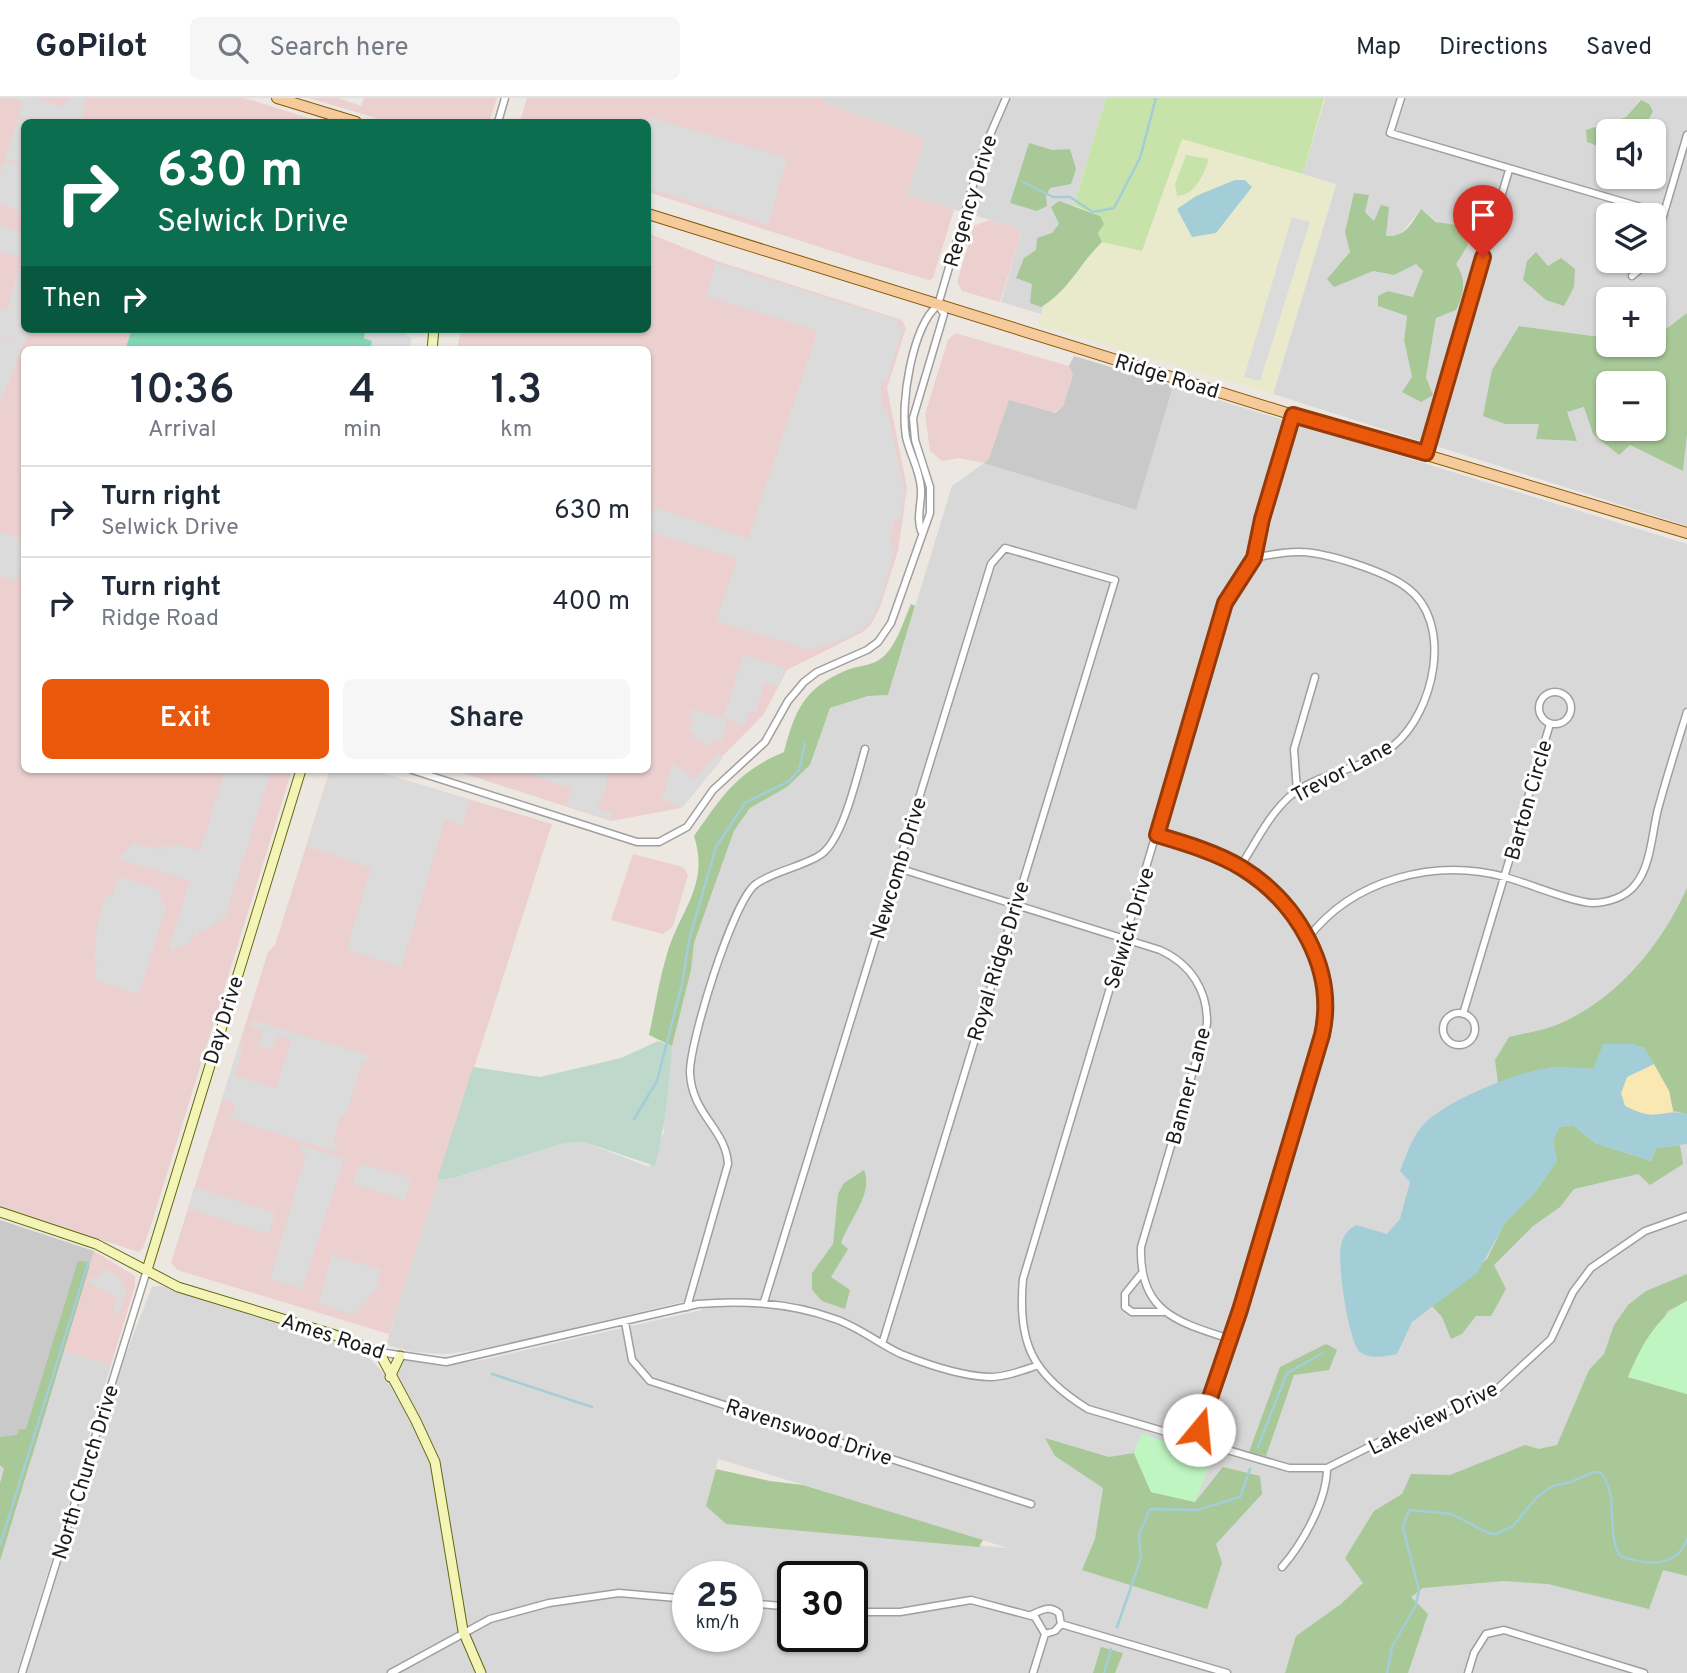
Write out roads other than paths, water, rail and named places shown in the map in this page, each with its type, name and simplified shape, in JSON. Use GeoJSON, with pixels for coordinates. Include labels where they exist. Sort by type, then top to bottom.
{"type":"FeatureCollection","features":[{"type":"Feature","properties":{"kind":"main road"},"geometry":{"type":"LineString","coordinates":[[277,98],[346,119]]}},
{"type":"Feature","properties":{"kind":"main road","name":"Ridge Road"},"geometry":{"type":"LineString","coordinates":[[651,215],[1293,415],[1687,533]]}},
{"type":"Feature","properties":{"kind":"street"},"geometry":{"type":"LineString","coordinates":[[499,119],[505,98]]}},
{"type":"Feature","properties":{"kind":"street","name":"Regency Drive"},"geometry":{"type":"LineString","coordinates":[[938,305],[983,151],[1006,98]]}},
{"type":"Feature","properties":{"kind":"street"},"geometry":{"type":"LineString","coordinates":[[1401,98],[1390,133],[1625,203]]}},
{"type":"Feature","properties":{"kind":"street"},"geometry":{"type":"LineString","coordinates":[[1666,207],[1687,135]]}},
{"type":"Feature","properties":{"kind":"street"},"geometry":{"type":"LineString","coordinates":[[1426,453],[1509,170]]}},
{"type":"Feature","properties":{"kind":"street"},"geometry":{"type":"LineString","coordinates":[[1632,276],[1636,273]]}},
{"type":"Feature","properties":{"kind":"street"},"geometry":{"type":"LineString","coordinates":[[421,773],[637,842],[668,839],[687,827],[713,790],[765,742],[788,701],[804,682],[817,672],[859,655],[878,642],[899,603],[921,531],[927,526],[930,513],[930,487],[915,440],[913,418],[919,388],[944,314],[938,305],[926,318],[905,398],[906,437],[921,489],[918,521],[921,531]]}},
{"type":"Feature","properties":{"kind":"street","name":"Selwick Drive"},"geometry":{"type":"LineString","coordinates":[[1036,1366],[1022,1327],[1023,1279],[1225,603],[1254,558],[1262,519],[1293,415]]}},
{"type":"Feature","properties":{"kind":"street","name":"Newcomb Drive"},"geometry":{"type":"LineString","coordinates":[[764,1302],[991,564],[1005,548],[1115,580]]}},
{"type":"Feature","properties":{"kind":"street","name":"Trevor Lane"},"geometry":{"type":"LineString","coordinates":[[1240,867],[1276,811],[1297,791],[1337,770],[1381,754],[1410,728],[1420,710],[1435,659],[1433,626],[1415,595],[1384,575],[1301,552],[1254,558]]}},
{"type":"Feature","properties":{"kind":"street","name":"Royal Ridge Drive"},"geometry":{"type":"LineString","coordinates":[[883,1341],[1115,580]]}},
{"type":"Feature","properties":{"kind":"street"},"geometry":{"type":"LineString","coordinates":[[1297,791],[1294,749],[1315,677]]}},
{"type":"Feature","properties":{"kind":"street","name":"Barton Circle"},"geometry":{"type":"LineString","coordinates":[[1549,693],[1559,693],[1570,704],[1569,715],[1561,723],[1550,724],[1539,713],[1539,703],[1549,693]]}},
{"type":"Feature","properties":{"kind":"street"},"geometry":{"type":"LineString","coordinates":[[1307,938],[1350,899],[1398,878],[1446,869],[1505,877],[1591,903],[1622,896],[1636,885],[1645,866],[1658,809],[1687,712]]}},
{"type":"Feature","properties":{"kind":"street","name":"Barton Circle"},"geometry":{"type":"LineString","coordinates":[[1463,1014],[1550,724]]}},
{"type":"Feature","properties":{"kind":"street"},"geometry":{"type":"LineString","coordinates":[[687,1307],[728,1164],[727,1149],[695,1103],[690,1074],[723,943],[746,893],[755,884],[824,852],[846,813],[865,750]]}},
{"type":"Feature","properties":{"kind":"street","name":"Day Drive"},"geometry":{"type":"LineString","coordinates":[[147,1270],[300,773]]}},
{"type":"Feature","properties":{"kind":"street"},"geometry":{"type":"LineString","coordinates":[[1157,835],[1240,867],[1280,896],[1307,938],[1319,964],[1325,990],[1324,1026],[1230,1339],[1196,1442]]}},
{"type":"Feature","properties":{"kind":"street","name":"Banner Lane"},"geometry":{"type":"LineString","coordinates":[[898,868],[1160,950],[1183,964],[1201,989],[1207,1015],[1204,1038],[1142,1247],[1141,1274],[1125,1294],[1125,1307],[1132,1312],[1163,1312],[1186,1324],[1230,1339]]}},
{"type":"Feature","properties":{"kind":"street"},"geometry":{"type":"LineString","coordinates":[[1463,1014],[1471,1019],[1474,1033],[1465,1044],[1454,1045],[1446,1039],[1443,1024],[1449,1016],[1463,1014]]}},
{"type":"Feature","properties":{"kind":"street","name":"Ames Road"},"geometry":{"type":"LineString","coordinates":[[0,1212],[96,1244],[178,1287],[332,1334],[379,1353],[446,1362],[687,1307],[715,1302],[764,1302],[835,1319],[883,1341],[900,1353],[971,1375],[991,1377],[1036,1366]]}},
{"type":"Feature","properties":{"kind":"street","name":"Lakeview Drive"},"geometry":{"type":"LineString","coordinates":[[1036,1366],[1072,1399],[1088,1409],[1289,1468],[1327,1468],[1383,1440],[1495,1391],[1551,1339],[1573,1292],[1591,1268],[1645,1231],[1687,1216]]}},
{"type":"Feature","properties":{"kind":"street","name":"North Church Drive"},"geometry":{"type":"LineString","coordinates":[[22,1673],[147,1270]]}},
{"type":"Feature","properties":{"kind":"street"},"geometry":{"type":"LineString","coordinates":[[1141,1274],[1150,1295],[1163,1312]]}},
{"type":"Feature","properties":{"kind":"street","name":"Ravenswood Drive"},"geometry":{"type":"LineString","coordinates":[[625,1322],[632,1360],[650,1381],[1031,1504]]}},
{"type":"Feature","properties":{"kind":"street"},"geometry":{"type":"LineString","coordinates":[[379,1353],[435,1462],[463,1631],[481,1673]]}},
{"type":"Feature","properties":{"kind":"street"},"geometry":{"type":"LineString","coordinates":[[390,1377],[400,1356]]}},
{"type":"Feature","properties":{"kind":"street"},"geometry":{"type":"LineString","coordinates":[[1283,1567],[1300,1546],[1327,1487],[1327,1468]]}},
{"type":"Feature","properties":{"kind":"street"},"geometry":{"type":"LineString","coordinates":[[391,1673],[463,1631],[490,1619],[549,1603],[619,1593],[672,1598]]}},
{"type":"Feature","properties":{"kind":"street"},"geometry":{"type":"LineString","coordinates":[[868,1612],[900,1612],[971,1600],[1031,1615],[1040,1621],[1045,1634],[1033,1673]]}},
{"type":"Feature","properties":{"kind":"street"},"geometry":{"type":"LineString","coordinates":[[1031,1615],[1048,1608],[1054,1609],[1059,1613],[1061,1624]]}},
{"type":"Feature","properties":{"kind":"street"},"geometry":{"type":"LineString","coordinates":[[1045,1634],[1055,1631],[1061,1624]]}},
{"type":"Feature","properties":{"kind":"street"},"geometry":{"type":"LineString","coordinates":[[1061,1624],[1227,1673]]}},
{"type":"Feature","properties":{"kind":"street"},"geometry":{"type":"LineString","coordinates":[[1468,1673],[1486,1634],[1504,1630],[1644,1673]]}},
{"type":"Feature","properties":{"kind":"water"},"geometry":{"type":"Polygon","coordinates":[[[1235,180],[1245,180],[1252,187],[1216,233],[1192,237],[1177,209],[1196,196],[1235,180]]]}},
{"type":"Feature","properties":{"kind":"water"},"geometry":{"type":"Polygon","coordinates":[[[1603,1044],[1632,1044],[1644,1048],[1654,1064],[1627,1077],[1621,1093],[1625,1106],[1651,1115],[1687,1114],[1687,1144],[1656,1148],[1651,1161],[1595,1143],[1573,1125],[1560,1127],[1553,1140],[1557,1161],[1536,1191],[1504,1224],[1478,1272],[1412,1322],[1397,1354],[1373,1357],[1360,1352],[1351,1333],[1344,1301],[1340,1255],[1342,1242],[1356,1225],[1387,1234],[1400,1219],[1410,1182],[1400,1171],[1420,1128],[1451,1105],[1505,1080],[1555,1067],[1593,1069],[1603,1044]]]}},
{"type":"Feature","properties":{"kind":"waterway"},"geometry":{"type":"LineString","coordinates":[[1023,182],[1053,197],[1070,197],[1093,212],[1114,208],[1140,158],[1156,98]]}},
{"type":"Feature","properties":{"kind":"waterway"},"geometry":{"type":"LineString","coordinates":[[634,1119],[657,1081],[682,984],[689,940],[716,847],[745,803],[789,781],[799,770],[805,743]]}},
{"type":"Feature","properties":{"kind":"waterway"},"geometry":{"type":"LineString","coordinates":[[0,1545],[88,1263]]}},
{"type":"Feature","properties":{"kind":"waterway"},"geometry":{"type":"LineString","coordinates":[[1258,1447],[1287,1373],[1323,1353]]}},
{"type":"Feature","properties":{"kind":"waterway"},"geometry":{"type":"LineString","coordinates":[[492,1374],[592,1407]]}},
{"type":"Feature","properties":{"kind":"waterway"},"geometry":{"type":"LineString","coordinates":[[1117,1627],[1141,1558],[1139,1535],[1150,1509],[1197,1510],[1240,1497],[1250,1469]]}},
{"type":"Feature","properties":{"kind":"waterway"},"geometry":{"type":"LineString","coordinates":[[1387,1673],[1392,1647],[1416,1605],[1419,1590],[1403,1528],[1409,1510],[1452,1514],[1488,1533],[1496,1534],[1513,1526],[1536,1498],[1552,1486],[1571,1482],[1593,1472],[1601,1473],[1607,1482],[1613,1535],[1620,1556],[1649,1562],[1668,1560],[1676,1556],[1687,1539]]}},
{"type":"Feature","properties":{"kind":"waterway"},"geometry":{"type":"LineString","coordinates":[[1104,1673],[1111,1649]]}}]}
